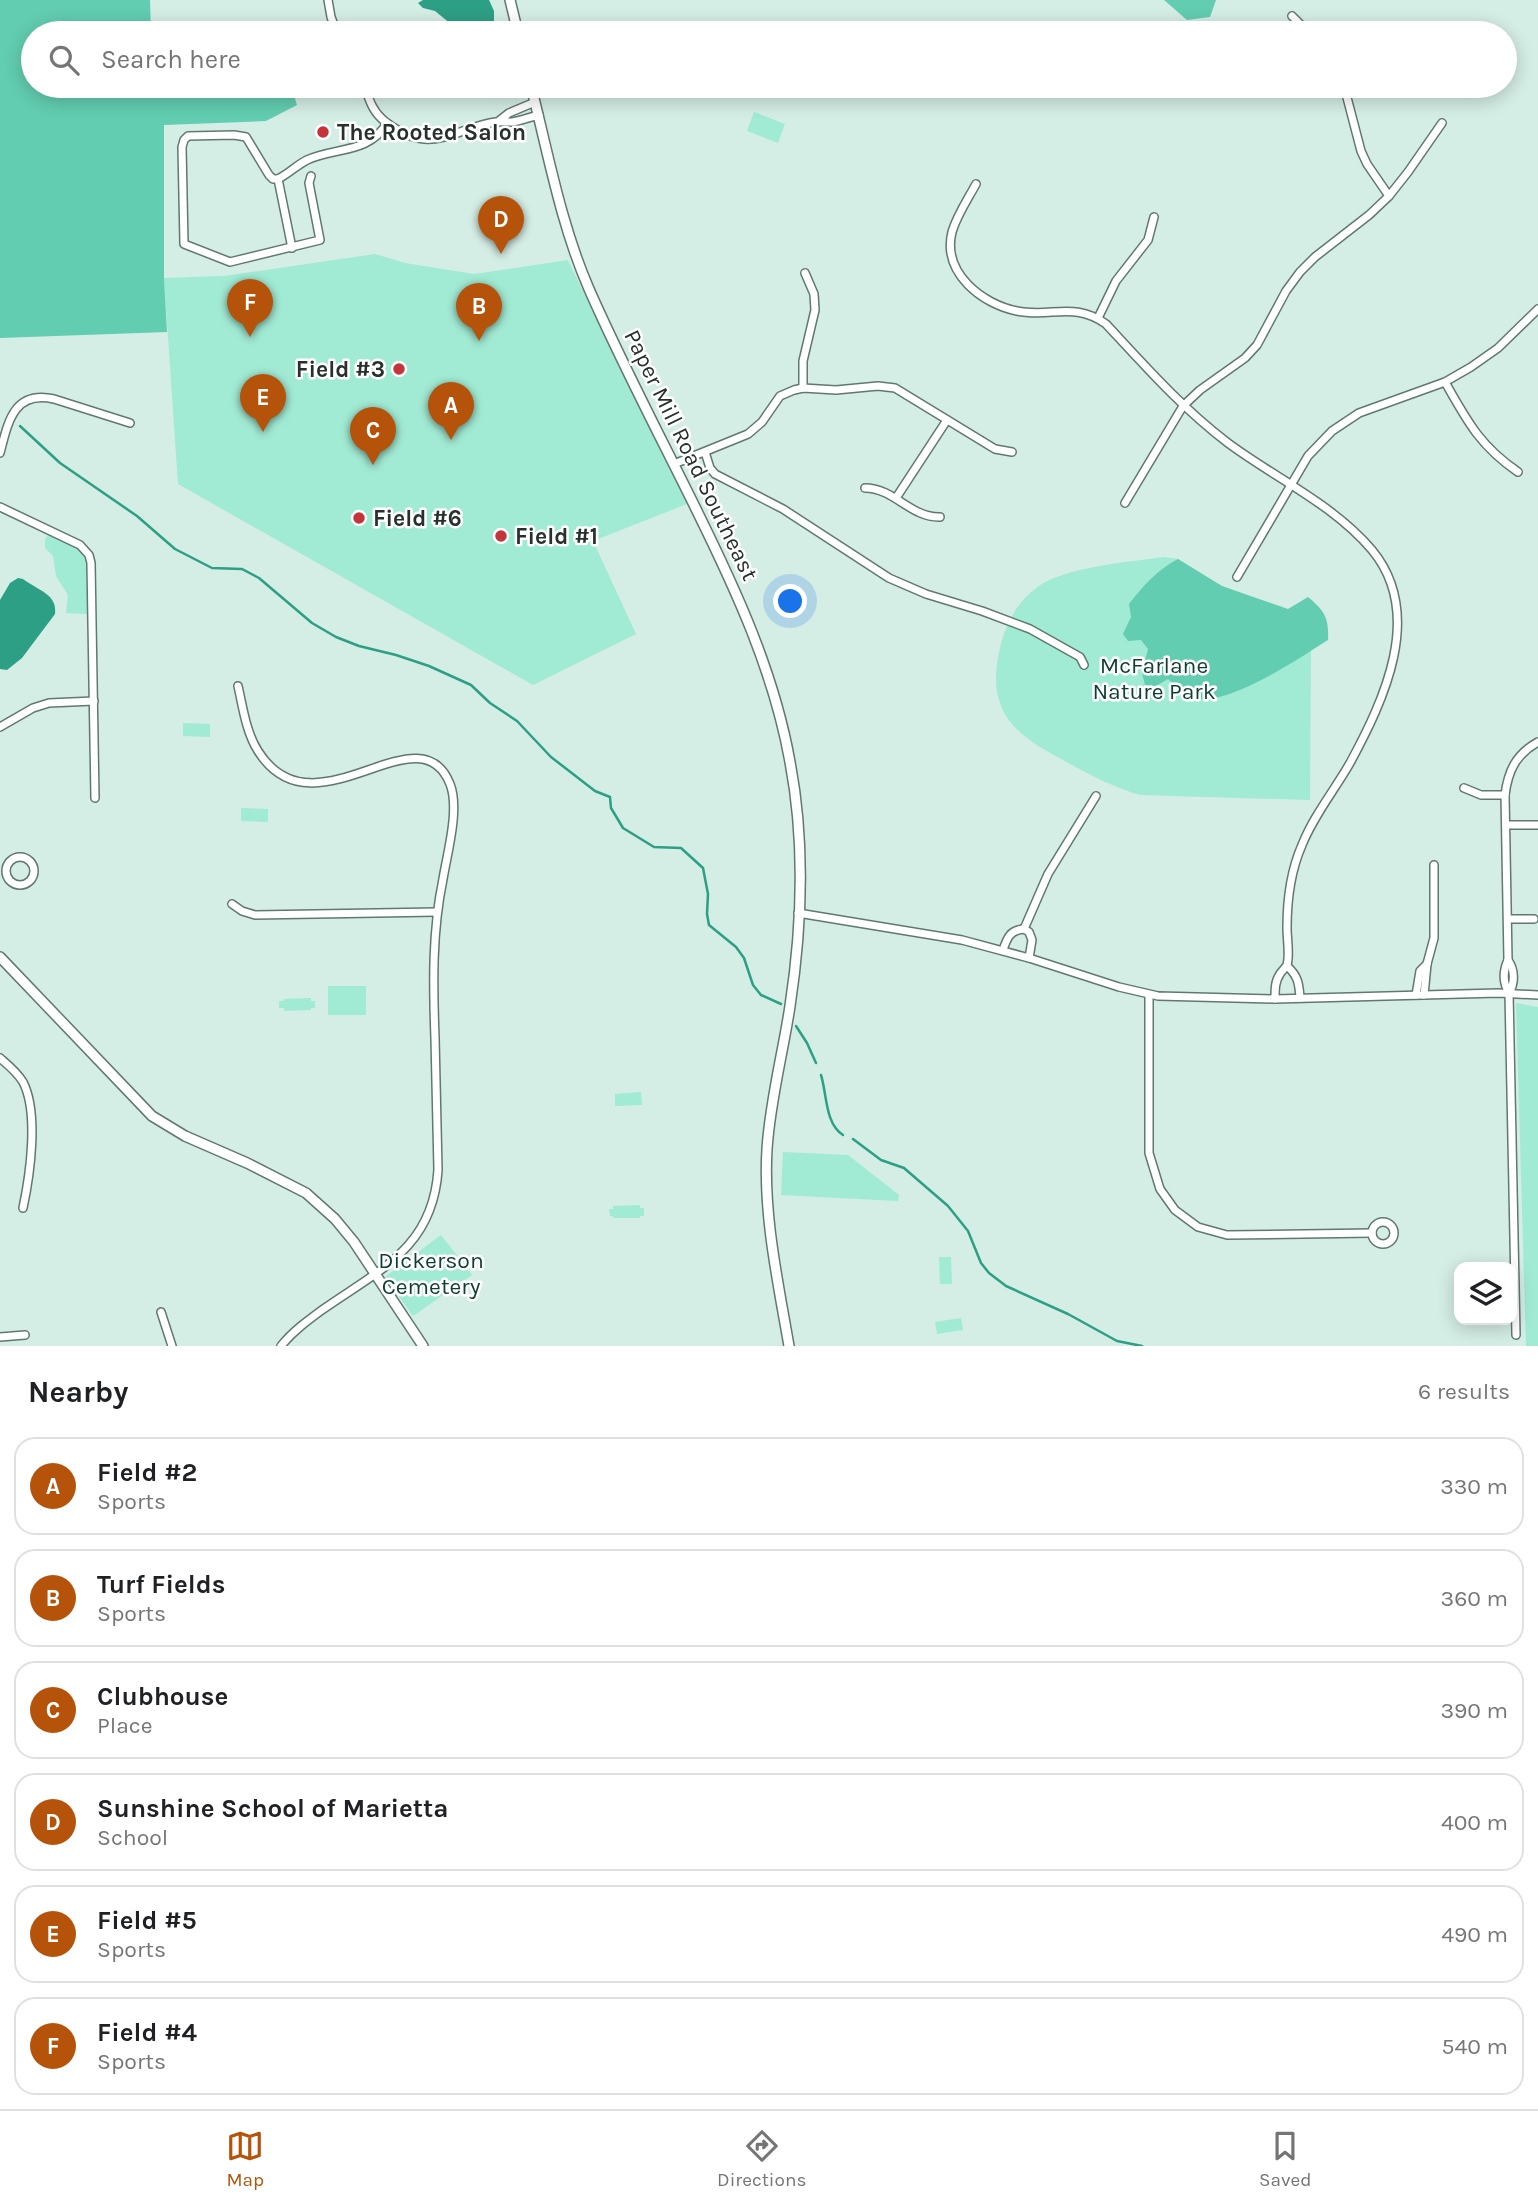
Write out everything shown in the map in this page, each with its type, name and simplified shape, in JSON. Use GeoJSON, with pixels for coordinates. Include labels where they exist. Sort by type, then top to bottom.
{"type":"FeatureCollection","features":[{"type":"Feature","properties":{"kind":"street"},"geometry":{"type":"LineString","coordinates":[[328,0],[332,21]]}},
{"type":"Feature","properties":{"kind":"street"},"geometry":{"type":"LineString","coordinates":[[510,0],[515,21]]}},
{"type":"Feature","properties":{"kind":"street"},"geometry":{"type":"LineString","coordinates":[[1292,16],[1297,21]]}},
{"type":"Feature","properties":{"kind":"street"},"geometry":{"type":"LineString","coordinates":[[369,98],[376,114],[387,123],[410,136],[431,140],[500,120],[512,122],[539,115]]}},
{"type":"Feature","properties":{"kind":"street","name":"Paper Mill Road Southeast"},"geometry":{"type":"LineString","coordinates":[[534,98],[582,272],[748,618],[780,718],[790,760],[796,811],[799,913],[793,988],[771,1111],[767,1149],[768,1202],[789,1346]]}},
{"type":"Feature","properties":{"kind":"street"},"geometry":{"type":"LineString","coordinates":[[1347,98],[1361,151],[1390,196]]}},
{"type":"Feature","properties":{"kind":"street"},"geometry":{"type":"LineString","coordinates":[[500,120],[509,113],[535,102]]}},
{"type":"Feature","properties":{"kind":"street"},"geometry":{"type":"LineString","coordinates":[[311,176],[309,183],[320,240],[230,262],[184,244],[182,147],[188,136],[246,137],[269,175],[278,179],[305,161],[364,145],[376,137],[387,123]]}},
{"type":"Feature","properties":{"kind":"street"},"geometry":{"type":"LineString","coordinates":[[1125,503],[1183,406],[1200,390],[1245,358],[1257,345],[1286,291],[1300,272],[1390,196],[1442,123]]}},
{"type":"Feature","properties":{"kind":"street"},"geometry":{"type":"LineString","coordinates":[[278,179],[292,248]]}},
{"type":"Feature","properties":{"kind":"street"},"geometry":{"type":"LineString","coordinates":[[976,184],[957,220],[951,247],[956,267],[967,284],[997,304],[1018,311],[1069,310],[1098,318],[1183,406],[1228,443],[1356,532],[1374,553],[1387,575],[1396,607],[1396,654],[1370,721],[1300,848],[1289,895],[1287,966],[1278,976],[1275,999]]}},
{"type":"Feature","properties":{"kind":"street"},"geometry":{"type":"LineString","coordinates":[[1098,318],[1116,281],[1148,240],[1154,217]]}},
{"type":"Feature","properties":{"kind":"street"},"geometry":{"type":"LineString","coordinates":[[939,247],[951,247]]}},
{"type":"Feature","properties":{"kind":"street"},"geometry":{"type":"LineString","coordinates":[[803,388],[803,361],[815,310],[814,294],[805,273]]}},
{"type":"Feature","properties":{"kind":"street"},"geometry":{"type":"LineString","coordinates":[[1237,577],[1308,456],[1320,442],[1344,422],[1377,406],[1445,382],[1498,348],[1538,309]]}},
{"type":"Feature","properties":{"kind":"street"},"geometry":{"type":"LineString","coordinates":[[1445,382],[1482,443],[1518,472]]}},
{"type":"Feature","properties":{"kind":"street"},"geometry":{"type":"LineString","coordinates":[[674,464],[748,434],[762,422],[780,396],[803,388],[895,388],[995,449],[1012,452]]}},
{"type":"Feature","properties":{"kind":"street"},"geometry":{"type":"LineString","coordinates":[[0,453],[13,412],[29,399],[54,399],[130,423]]}},
{"type":"Feature","properties":{"kind":"street"},"geometry":{"type":"LineString","coordinates":[[896,498],[947,420]]}},
{"type":"Feature","properties":{"kind":"street"},"geometry":{"type":"LineString","coordinates":[[705,452],[715,474],[783,509],[889,578],[926,594],[1030,629],[1080,657],[1084,665]]}},
{"type":"Feature","properties":{"kind":"street"},"geometry":{"type":"LineString","coordinates":[[864,488],[879,489],[922,514],[940,517]]}},
{"type":"Feature","properties":{"kind":"street"},"geometry":{"type":"LineString","coordinates":[[0,507],[74,541],[89,555],[93,571],[95,798]]}},
{"type":"Feature","properties":{"kind":"street"},"geometry":{"type":"LineString","coordinates":[[238,686],[250,736],[259,753],[272,768],[291,779],[319,784],[334,782],[389,762],[409,758],[425,760],[439,768],[450,784],[453,806],[434,938],[437,1188],[429,1216],[409,1247],[312,1317],[281,1346]]}},
{"type":"Feature","properties":{"kind":"street"},"geometry":{"type":"LineString","coordinates":[[0,727],[33,708],[48,703],[94,701]]}},
{"type":"Feature","properties":{"kind":"street"},"geometry":{"type":"LineString","coordinates":[[1516,1335],[1509,993],[1505,981],[1508,919],[1505,795],[1514,761],[1538,742]]}},
{"type":"Feature","properties":{"kind":"street"},"geometry":{"type":"LineString","coordinates":[[1464,788],[1481,795],[1505,795]]}},
{"type":"Feature","properties":{"kind":"street"},"geometry":{"type":"LineString","coordinates":[[1024,929],[1048,874],[1096,796]]}},
{"type":"Feature","properties":{"kind":"street"},"geometry":{"type":"LineString","coordinates":[[1506,825],[1538,825]]}},
{"type":"Feature","properties":{"kind":"street"},"geometry":{"type":"LineString","coordinates":[[1420,995],[1434,938],[1434,865]]}},
{"type":"Feature","properties":{"kind":"street"},"geometry":{"type":"LineString","coordinates":[[232,904],[255,915],[437,912]]}},
{"type":"Feature","properties":{"kind":"street"},"geometry":{"type":"LineString","coordinates":[[799,913],[929,934],[1003,950],[1149,995],[1275,999],[1509,993],[1538,995]]}},
{"type":"Feature","properties":{"kind":"street"},"geometry":{"type":"LineString","coordinates":[[1508,919],[1534,919]]}},
{"type":"Feature","properties":{"kind":"street"},"geometry":{"type":"LineString","coordinates":[[1003,950],[1010,934],[1016,929],[1024,929],[1029,932],[1032,940],[1029,958]]}},
{"type":"Feature","properties":{"kind":"street"},"geometry":{"type":"LineString","coordinates":[[0,957],[152,1116],[184,1136],[247,1163],[306,1194],[335,1219],[354,1242],[423,1346]]}},
{"type":"Feature","properties":{"kind":"street"},"geometry":{"type":"LineString","coordinates":[[1287,966],[1296,975],[1300,998]]}},
{"type":"Feature","properties":{"kind":"street"},"geometry":{"type":"LineString","coordinates":[[1149,995],[1149,1153],[1160,1189],[1175,1210],[1198,1227],[1227,1235],[1372,1233]]}},
{"type":"Feature","properties":{"kind":"street"},"geometry":{"type":"LineString","coordinates":[[0,1058],[19,1076],[30,1103],[30,1166],[23,1209]]}},
{"type":"Feature","properties":{"kind":"street"},"geometry":{"type":"LineString","coordinates":[[161,1312],[172,1346]]}},
{"type":"Feature","properties":{"kind":"street"},"geometry":{"type":"LineString","coordinates":[[0,1337],[25,1335]]}},
{"type":"Feature","properties":{"kind":"green space"},"geometry":{"type":"Polygon","coordinates":[[[0,0],[150,0],[151,21],[21,21],[21,98],[295,98],[297,105],[266,121],[164,125],[164,278],[167,332],[0,338],[0,0]]]}},
{"type":"Feature","properties":{"kind":"green space"},"geometry":{"type":"Polygon","coordinates":[[[1164,0],[1216,0],[1210,17],[1187,20],[1164,0]]]}},
{"type":"Feature","properties":{"kind":"green space"},"geometry":{"type":"Polygon","coordinates":[[[754,112],[785,124],[778,143],[747,131],[754,112]]]}},
{"type":"Feature","properties":{"kind":"green space"},"geometry":{"type":"Polygon","coordinates":[[[375,254],[405,263],[474,274],[568,260],[687,504],[593,541],[636,634],[533,685],[178,484],[164,278],[224,276],[375,254]]]}},
{"type":"Feature","properties":{"kind":"green space"},"geometry":{"type":"Polygon","coordinates":[[[49,534],[80,549],[89,563],[90,613],[66,613],[68,595],[56,576],[53,556],[45,548],[45,539],[49,534]]]}},
{"type":"Feature","properties":{"kind":"green space","name":"McFarlane Nature Park"},"geometry":{"type":"Polygon","coordinates":[[[1163,557],[1178,559],[1304,638],[1311,650],[1310,800],[1140,795],[1105,782],[1053,755],[1021,733],[1010,721],[997,691],[996,671],[1006,630],[1024,598],[1039,586],[1065,574],[1098,566],[1163,557]]]}},
{"type":"Feature","properties":{"kind":"green space"},"geometry":{"type":"Polygon","coordinates":[[[1178,559],[1222,586],[1288,609],[1308,597],[1325,616],[1328,640],[1280,670],[1221,697],[1189,697],[1168,679],[1156,686],[1145,685],[1142,673],[1148,649],[1141,640],[1128,641],[1123,634],[1131,617],[1129,604],[1151,579],[1178,559]]]}},
{"type":"Feature","properties":{"kind":"green space"},"geometry":{"type":"Polygon","coordinates":[[[183,723],[210,724],[210,737],[183,736],[183,723]]]}},
{"type":"Feature","properties":{"kind":"green space"},"geometry":{"type":"Polygon","coordinates":[[[241,808],[268,809],[268,822],[241,821],[241,808]]]}},
{"type":"Feature","properties":{"kind":"green space"},"geometry":{"type":"Polygon","coordinates":[[[328,986],[366,986],[366,1015],[328,1015],[328,986]]]}},
{"type":"Feature","properties":{"kind":"green space"},"geometry":{"type":"Polygon","coordinates":[[[311,998],[311,1001],[315,1001],[315,1008],[311,1010],[284,1011],[284,1008],[279,1008],[279,1001],[284,999],[311,998]]]}},
{"type":"Feature","properties":{"kind":"green space"},"geometry":{"type":"Polygon","coordinates":[[[1516,1003],[1538,1007],[1538,1346],[1526,1346],[1516,1003]]]}},
{"type":"Feature","properties":{"kind":"green space"},"geometry":{"type":"Polygon","coordinates":[[[641,1092],[642,1105],[615,1106],[615,1094],[641,1092]]]}},
{"type":"Feature","properties":{"kind":"green space"},"geometry":{"type":"Polygon","coordinates":[[[783,1152],[848,1155],[899,1195],[898,1201],[781,1195],[783,1152]]]}},
{"type":"Feature","properties":{"kind":"green space"},"geometry":{"type":"Polygon","coordinates":[[[640,1205],[640,1208],[644,1208],[644,1216],[640,1218],[610,1216],[609,1209],[613,1209],[613,1206],[640,1205]]]}},
{"type":"Feature","properties":{"kind":"green space","name":"Dickerson Cemetery"},"geometry":{"type":"Polygon","coordinates":[[[441,1235],[472,1275],[413,1316],[385,1277],[441,1235]]]}},
{"type":"Feature","properties":{"kind":"green space"},"geometry":{"type":"Polygon","coordinates":[[[939,1257],[951,1257],[952,1284],[940,1284],[939,1257]]]}},
{"type":"Feature","properties":{"kind":"green space"},"geometry":{"type":"Polygon","coordinates":[[[961,1318],[963,1330],[937,1334],[935,1322],[961,1318]]]}},
{"type":"Feature","properties":{"kind":"shaded area"},"geometry":{"type":"Polygon","coordinates":[[[423,0],[489,0],[494,11],[494,21],[447,21],[418,3],[423,0]]]}},
{"type":"Feature","properties":{"kind":"shaded area"},"geometry":{"type":"Polygon","coordinates":[[[18,578],[50,597],[55,614],[22,658],[7,670],[0,669],[0,600],[10,583],[18,578]]]}},
{"type":"Feature","properties":{"kind":"waterway"},"geometry":{"type":"LineString","coordinates":[[20,426],[60,463],[137,516],[175,549],[212,568],[242,569],[259,578],[312,623],[336,637],[429,666],[471,685],[490,703],[517,721],[551,757],[595,791],[610,797],[611,808],[623,828],[654,847],[681,848],[703,868],[708,894],[709,925],[736,947],[744,958],[753,985],[761,995],[781,1004]]}},
{"type":"Feature","properties":{"kind":"waterway"},"geometry":{"type":"LineString","coordinates":[[796,1026],[816,1063]]}},
{"type":"Feature","properties":{"kind":"waterway"},"geometry":{"type":"LineString","coordinates":[[821,1075],[830,1116],[837,1130],[843,1135]]}},
{"type":"Feature","properties":{"kind":"waterway"},"geometry":{"type":"LineString","coordinates":[[853,1139],[881,1160],[904,1168],[948,1206],[968,1231],[981,1263],[1006,1286],[1068,1314],[1117,1341],[1142,1346]]}},
{"type":"Feature","properties":{"kind":"place","name":"The Rooted Salon"},"geometry":{"type":"Point","coordinates":[323,132]}},
{"type":"Feature","properties":{"kind":"place","name":"Sunshine School of Marietta"},"geometry":{"type":"Point","coordinates":[501,254]}},
{"type":"Feature","properties":{"kind":"place","name":"Field #4"},"geometry":{"type":"Point","coordinates":[250,337]}},
{"type":"Feature","properties":{"kind":"place","name":"Turf Fields"},"geometry":{"type":"Point","coordinates":[479,341]}},
{"type":"Feature","properties":{"kind":"place","name":"Field #3"},"geometry":{"type":"Point","coordinates":[399,369]}},
{"type":"Feature","properties":{"kind":"place","name":"Field #5"},"geometry":{"type":"Point","coordinates":[263,432]}},
{"type":"Feature","properties":{"kind":"place","name":"Field #2"},"geometry":{"type":"Point","coordinates":[451,440]}},
{"type":"Feature","properties":{"kind":"place","name":"Clubhouse"},"geometry":{"type":"Point","coordinates":[373,465]}},
{"type":"Feature","properties":{"kind":"place","name":"Field #6"},"geometry":{"type":"Point","coordinates":[359,518]}},
{"type":"Feature","properties":{"kind":"place","name":"Field #1"},"geometry":{"type":"Point","coordinates":[501,536]}}]}
